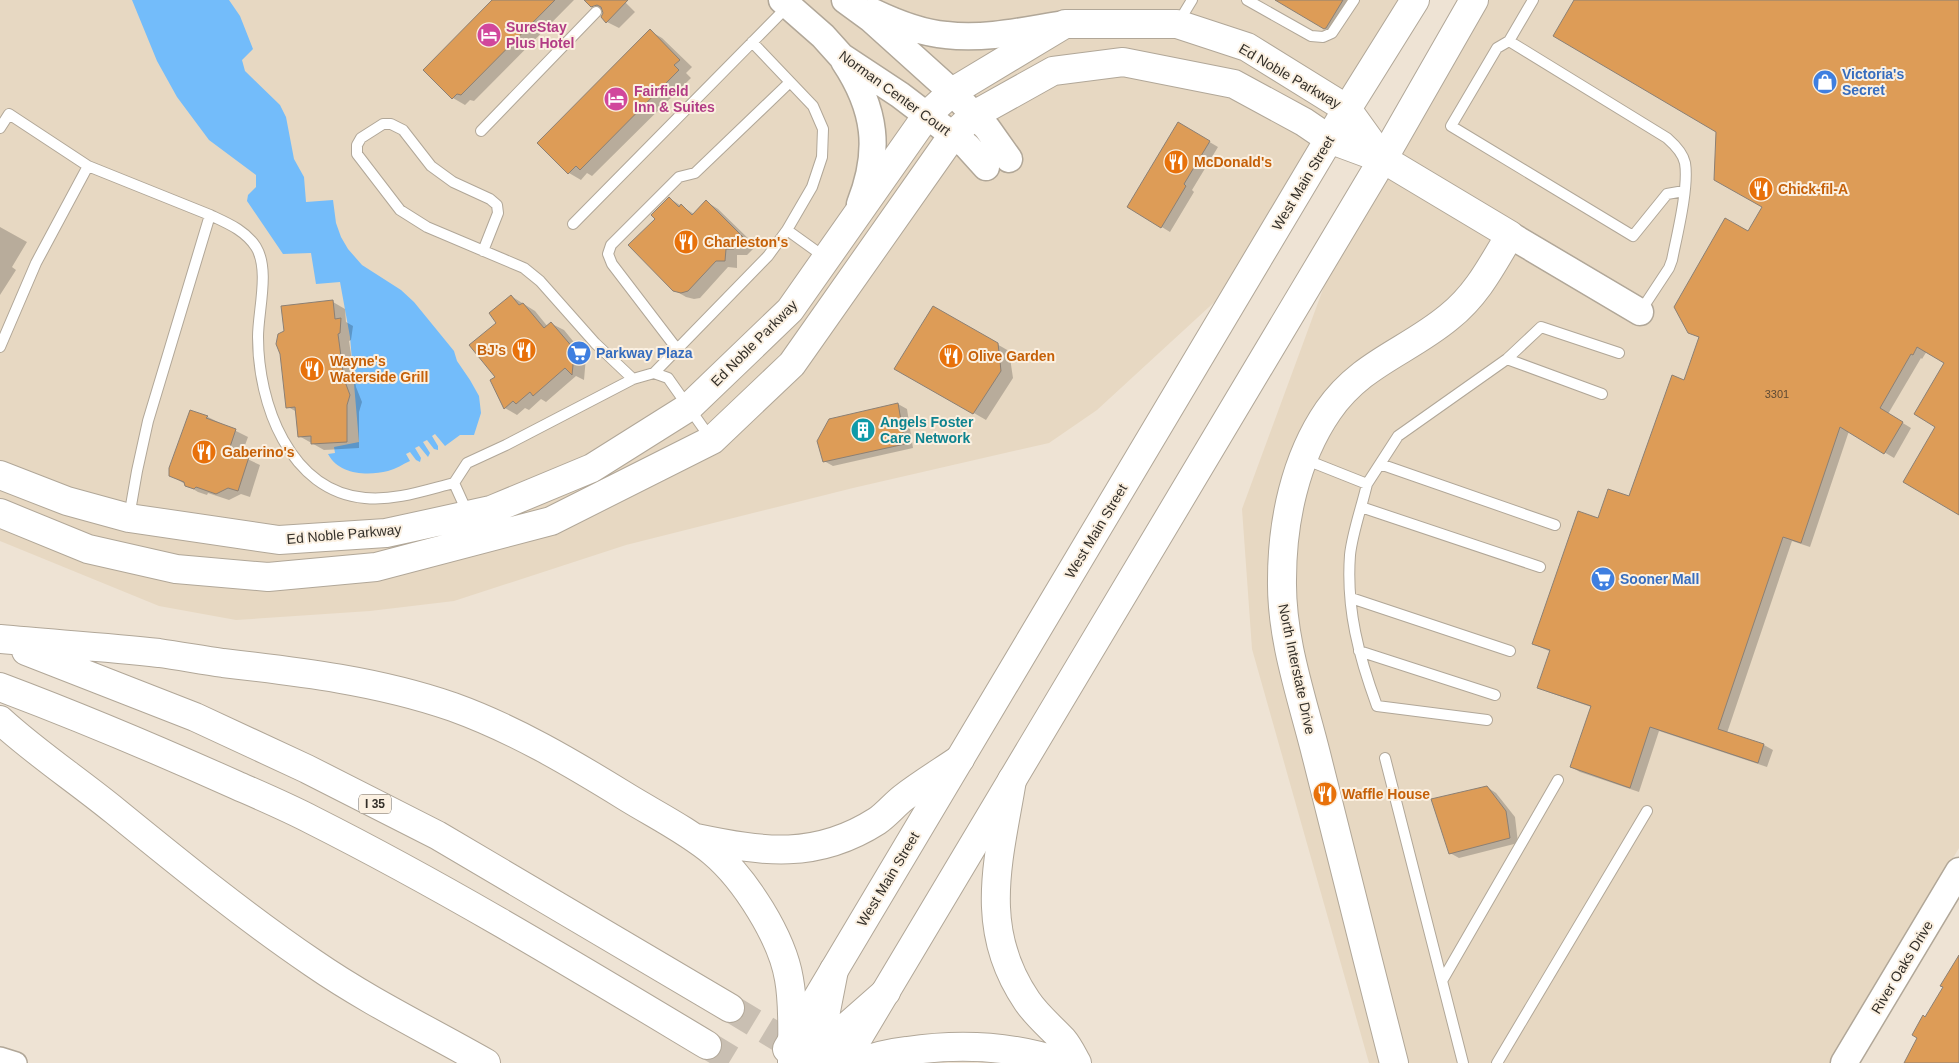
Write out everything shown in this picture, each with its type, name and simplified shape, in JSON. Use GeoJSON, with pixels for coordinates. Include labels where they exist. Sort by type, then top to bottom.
{"type":"FeatureCollection","features":[{"type":"Feature","properties":{"kind":"main road","name":"West Main Street"},"geometry":{"type":"LineString","coordinates":[[800,1057],[834,970],[1329,139],[1415,0]]}},
{"type":"Feature","properties":{"kind":"main road"},"geometry":{"type":"LineString","coordinates":[[844,1063],[1382,159],[1474,0]]}},
{"type":"Feature","properties":{"kind":"main road","name":"Ed Noble Parkway"},"geometry":{"type":"LineString","coordinates":[[0,475],[66,502],[129,518],[279,540],[386,534],[491,510],[592,468],[689,407],[790,310],[927,115],[952,92],[1065,24],[1177,24],[1247,47],[1347,109],[1382,159]]}},
{"type":"Feature","properties":{"kind":"main road","name":"Ed Noble Parkway"},"geometry":{"type":"LineString","coordinates":[[0,513],[88,549],[176,569],[268,577],[376,567],[551,521],[712,440],[792,364],[953,135],[974,115],[1052,71],[1123,62],[1234,84],[1304,122],[1329,139],[1382,159],[1510,235]]}},
{"type":"Feature","properties":{"kind":"main road","name":"North Interstate Drive"},"geometry":{"type":"LineString","coordinates":[[1394,1063],[1317,760],[1283,612],[1282,581],[1286,520],[1303,459],[1324,418],[1342,393],[1356,378],[1444,321],[1467,301],[1488,273],[1510,235]]}},
{"type":"Feature","properties":{"kind":"main road"},"geometry":{"type":"LineString","coordinates":[[0,640],[161,653],[216,662],[326,675],[397,690],[453,707],[525,737],[595,777],[692,837],[714,853],[732,871],[763,913],[789,976],[800,1057],[886,992]]}},
{"type":"Feature","properties":{"kind":"main road","name":"I 35"},"geometry":{"type":"LineString","coordinates":[[0,640],[195,717],[324,778],[437,835],[730,1008]]}},
{"type":"Feature","properties":{"kind":"main road"},"geometry":{"type":"LineString","coordinates":[[0,687],[52,706],[183,761],[310,819],[406,869],[528,938],[707,1045]]}},
{"type":"Feature","properties":{"kind":"main road"},"geometry":{"type":"LineString","coordinates":[[0,720],[30,747],[114,811],[253,922],[385,1008],[486,1063]]}},
{"type":"Feature","properties":{"kind":"main road"},"geometry":{"type":"LineString","coordinates":[[692,837],[744,848],[795,850],[847,837],[878,820],[902,799],[960,759]]}},
{"type":"Feature","properties":{"kind":"main road"},"geometry":{"type":"LineString","coordinates":[[1012,780],[996,884],[995,909],[999,932],[1008,967],[1016,984],[1041,1019],[1064,1042],[1077,1063]]}},
{"type":"Feature","properties":{"kind":"main road"},"geometry":{"type":"LineString","coordinates":[[858,1063],[892,1053],[945,1046],[1007,1048],[1040,1055],[1063,1063]]}},
{"type":"Feature","properties":{"kind":"main road"},"geometry":{"type":"LineString","coordinates":[[962,1063],[1007,1048]]}},
{"type":"Feature","properties":{"kind":"street"},"geometry":{"type":"LineString","coordinates":[[846,0],[907,26],[946,35],[1001,34],[1065,24]]}},
{"type":"Feature","properties":{"kind":"street","name":"Norman Center Court"},"geometry":{"type":"LineString","coordinates":[[785,3],[823,36],[841,56],[900,95],[967,146],[998,163],[987,128],[952,92],[871,19],[846,0]]}},
{"type":"Feature","properties":{"kind":"street"},"geometry":{"type":"LineString","coordinates":[[841,56],[856,79],[869,111],[873,136],[869,180],[854,221]]}},
{"type":"Feature","properties":{"kind":"street","name":"Ed Noble Parkway"},"geometry":{"type":"LineString","coordinates":[[1510,235],[1640,312]]}},
{"type":"Feature","properties":{"kind":"street","name":"River Oaks Drive"},"geometry":{"type":"LineString","coordinates":[[1844,1063],[1959,871]]}},
{"type":"Feature","properties":{"kind":"street"},"geometry":{"type":"LineString","coordinates":[[0,1058],[16,1063]]}},
{"type":"Feature","properties":{"kind":"lane"},"geometry":{"type":"LineString","coordinates":[[1177,24],[1192,0]]}},
{"type":"Feature","properties":{"kind":"lane"},"geometry":{"type":"LineString","coordinates":[[1247,0],[1311,36],[1323,37],[1332,33],[1354,0]]}},
{"type":"Feature","properties":{"kind":"lane"},"geometry":{"type":"LineString","coordinates":[[1534,0],[1509,41],[1497,48],[1451,126],[1633,236],[1667,194],[1684,191]]}},
{"type":"Feature","properties":{"kind":"lane"},"geometry":{"type":"LineString","coordinates":[[573,224],[752,42],[785,3]]}},
{"type":"Feature","properties":{"kind":"lane"},"geometry":{"type":"LineString","coordinates":[[481,132],[596,12]]}},
{"type":"Feature","properties":{"kind":"lane"},"geometry":{"type":"LineString","coordinates":[[1509,41],[1667,138],[1677,148],[1685,163],[1684,191],[1669,268],[1640,312]]}},
{"type":"Feature","properties":{"kind":"lane"},"geometry":{"type":"LineString","coordinates":[[0,128],[9,114],[88,166],[210,214],[233,225],[245,234],[256,248],[261,260],[262,288],[258,339],[262,378],[270,411],[280,436],[308,473],[328,487],[349,495],[365,498],[385,498],[454,483],[467,463],[506,445],[633,379],[654,373],[768,256],[787,230],[812,187],[822,157],[823,129],[813,106],[752,42]]}},
{"type":"Feature","properties":{"kind":"lane"},"geometry":{"type":"LineString","coordinates":[[677,349],[612,264],[608,254],[612,245],[678,177],[695,173],[790,82]]}},
{"type":"Feature","properties":{"kind":"lane"},"geometry":{"type":"LineString","coordinates":[[483,250],[498,213],[497,205],[490,199],[453,182],[431,166],[403,130],[391,124],[383,124],[361,138],[357,145],[357,154],[400,210],[427,227],[524,268],[540,281],[595,343],[633,379]]}},
{"type":"Feature","properties":{"kind":"lane"},"geometry":{"type":"LineString","coordinates":[[0,348],[36,263],[88,166]]}},
{"type":"Feature","properties":{"kind":"lane"},"geometry":{"type":"LineString","coordinates":[[129,518],[148,421],[210,214]]}},
{"type":"Feature","properties":{"kind":"lane"},"geometry":{"type":"LineString","coordinates":[[787,230],[827,259]]}},
{"type":"Feature","properties":{"kind":"lane"},"geometry":{"type":"LineString","coordinates":[[1487,720],[1377,706],[1359,651],[1351,616],[1350,554],[1367,484],[1398,436],[1507,359],[1542,327],[1619,353]]}},
{"type":"Feature","properties":{"kind":"lane"},"geometry":{"type":"LineString","coordinates":[[1507,359],[1602,394]]}},
{"type":"Feature","properties":{"kind":"lane"},"geometry":{"type":"LineString","coordinates":[[654,373],[668,378],[712,440]]}},
{"type":"Feature","properties":{"kind":"lane"},"geometry":{"type":"LineString","coordinates":[[1303,459],[1367,484]]}},
{"type":"Feature","properties":{"kind":"lane"},"geometry":{"type":"LineString","coordinates":[[1380,464],[1555,524]]}},
{"type":"Feature","properties":{"kind":"lane"},"geometry":{"type":"LineString","coordinates":[[454,483],[468,515]]}},
{"type":"Feature","properties":{"kind":"lane"},"geometry":{"type":"LineString","coordinates":[[1362,507],[1540,567]]}},
{"type":"Feature","properties":{"kind":"lane"},"geometry":{"type":"LineString","coordinates":[[1351,598],[1510,651]]}},
{"type":"Feature","properties":{"kind":"lane"},"geometry":{"type":"LineString","coordinates":[[1359,651],[1495,695]]}},
{"type":"Feature","properties":{"kind":"lane"},"geometry":{"type":"LineString","coordinates":[[1385,758],[1463,1063]]}},
{"type":"Feature","properties":{"kind":"lane"},"geometry":{"type":"LineString","coordinates":[[1442,981],[1558,780]]}},
{"type":"Feature","properties":{"kind":"lane"},"geometry":{"type":"LineString","coordinates":[[1498,1063],[1647,811]]}},
{"type":"Feature","properties":{"kind":"shaded area","name":"Parkway Plaza"},"geometry":{"type":"Polygon","coordinates":[[[0,0],[1400,0],[1221,296],[1097,410],[1049,443],[853,488],[626,545],[454,601],[370,611],[236,620],[159,606],[0,541],[0,0]]]}},
{"type":"Feature","properties":{"kind":"shaded area","name":"Sooner Mall"},"geometry":{"type":"Polygon","coordinates":[[[1469,0],[1959,0],[1959,848],[1832,1063],[1369,1063],[1252,649],[1242,509],[1326,281],[1469,0]]]}},
{"type":"Feature","properties":{"kind":"water"},"geometry":{"type":"Polygon","coordinates":[[[132,0],[229,0],[240,16],[253,49],[242,60],[245,71],[280,105],[286,117],[294,159],[304,177],[306,202],[333,200],[336,223],[348,249],[362,265],[401,290],[414,302],[454,351],[457,361],[479,396],[481,413],[474,435],[460,435],[445,446],[435,434],[432,436],[438,446],[438,450],[434,449],[427,440],[423,442],[430,453],[428,457],[419,446],[415,448],[421,458],[420,462],[410,452],[406,454],[410,461],[380,473],[363,473],[347,470],[333,461],[328,454],[335,453],[334,447],[359,442],[350,337],[340,282],[316,284],[311,253],[283,254],[247,201],[248,195],[256,187],[256,175],[209,140],[177,97],[157,61],[132,0]]]}},
{"type":"Feature","properties":{"kind":"building","name":"SureStay Plus Hotel"},"geometry":{"type":"Polygon","coordinates":[[[492,0],[555,0],[461,95],[457,94],[452,99],[423,70],[492,0]]]}},
{"type":"Feature","properties":{"kind":"building","name":"SureStay Plus Hotel"},"geometry":{"type":"Polygon","coordinates":[[[584,0],[628,0],[606,23],[601,17],[603,13],[601,7],[597,5],[591,7],[584,0]]]}},
{"type":"Feature","properties":{"kind":"building"},"geometry":{"type":"Polygon","coordinates":[[[1275,0],[1343,0],[1324,29],[1275,0]]]}},
{"type":"Feature","properties":{"kind":"building","name":"Sooner Mall"},"geometry":{"type":"Polygon","coordinates":[[[1574,0],[1959,0],[1959,515],[1903,482],[1935,427],[1914,414],[1944,363],[1917,347],[1880,408],[1903,422],[1884,454],[1840,427],[1801,543],[1783,537],[1718,729],[1764,744],[1758,763],[1650,727],[1630,788],[1570,767],[1591,706],[1537,688],[1550,650],[1532,644],[1578,511],[1598,518],[1608,489],[1629,496],[1672,375],[1684,380],[1699,337],[1688,333],[1674,307],[1725,218],[1748,231],[1762,207],[1714,180],[1716,132],[1553,36],[1574,0]]]}},
{"type":"Feature","properties":{"kind":"building","name":"Fairfield Inn & Suites"},"geometry":{"type":"Polygon","coordinates":[[[650,29],[680,60],[674,65],[679,70],[580,170],[576,166],[568,174],[537,143],[650,29]]]}},
{"type":"Feature","properties":{"kind":"building","name":"McDonald's"},"geometry":{"type":"Polygon","coordinates":[[[1178,122],[1210,141],[1184,184],[1186,186],[1161,228],[1127,207],[1178,122]]]}},
{"type":"Feature","properties":{"kind":"building","name":"Charleston's"},"geometry":{"type":"Polygon","coordinates":[[[669,197],[679,207],[681,204],[692,215],[706,200],[745,239],[734,249],[726,249],[725,261],[716,261],[688,291],[681,293],[673,291],[628,245],[655,219],[651,215],[669,197]]]}},
{"type":"Feature","properties":{"kind":"building","name":"BJ's"},"geometry":{"type":"Polygon","coordinates":[[[511,295],[519,305],[523,303],[544,328],[551,322],[574,349],[572,375],[565,368],[533,396],[530,392],[516,404],[513,401],[504,409],[490,380],[495,377],[469,345],[496,323],[489,313],[511,295]]]}},
{"type":"Feature","properties":{"kind":"building","name":"Wayne's Waterside Grill"},"geometry":{"type":"Polygon","coordinates":[[[333,300],[335,319],[341,318],[340,333],[338,334],[344,379],[350,395],[347,405],[347,442],[311,444],[311,436],[298,437],[295,407],[286,408],[280,354],[276,344],[278,334],[284,331],[281,306],[333,300]]]}},
{"type":"Feature","properties":{"kind":"building","name":"Olive Garden"},"geometry":{"type":"Polygon","coordinates":[[[933,306],[998,343],[1001,371],[973,414],[894,369],[933,306]]]}},
{"type":"Feature","properties":{"kind":"building","name":"Angels Foster Care Network"},"geometry":{"type":"Polygon","coordinates":[[[898,403],[905,444],[823,462],[817,441],[829,419],[898,403]]]}},
{"type":"Feature","properties":{"kind":"building","name":"Gaberino's"},"geometry":{"type":"Polygon","coordinates":[[[190,410],[236,429],[229,450],[249,457],[238,491],[228,488],[216,494],[196,487],[194,489],[185,486],[184,482],[169,476],[169,468],[190,410]]]}},
{"type":"Feature","properties":{"kind":"building"},"geometry":{"type":"Polygon","coordinates":[[[1487,786],[1506,811],[1510,838],[1449,854],[1431,799],[1487,786]]]}},
{"type":"Feature","properties":{"kind":"building"},"geometry":{"type":"Polygon","coordinates":[[[1959,955],[1959,1063],[1904,1063],[1917,1038],[1912,1035],[1923,1015],[1925,1017],[1943,987],[1940,986],[1959,955]]]}},
{"type":"Feature","properties":{"kind":"tunnel"},"geometry":{"type":"LineString","coordinates":[[730,1008],[811,1057]]}},
{"type":"Feature","properties":{"kind":"tunnel"},"geometry":{"type":"LineString","coordinates":[[707,1045],[737,1063]]}},
{"type":"Feature","properties":{"kind":"place","name":"SureStay Plus Hotel"},"geometry":{"type":"Point","coordinates":[489,35]}},
{"type":"Feature","properties":{"kind":"place","name":"Victoria's Secret"},"geometry":{"type":"Point","coordinates":[1825,82]}},
{"type":"Feature","properties":{"kind":"place","name":"Fairfield Inn & Suites"},"geometry":{"type":"Point","coordinates":[616,99]}},
{"type":"Feature","properties":{"kind":"place","name":"McDonald's"},"geometry":{"type":"Point","coordinates":[1176,162]}},
{"type":"Feature","properties":{"kind":"place","name":"Chick-fil-A"},"geometry":{"type":"Point","coordinates":[1761,189]}},
{"type":"Feature","properties":{"kind":"place","name":"Charleston's"},"geometry":{"type":"Point","coordinates":[686,242]}},
{"type":"Feature","properties":{"kind":"place","name":"BJ's"},"geometry":{"type":"Point","coordinates":[524,350]}},
{"type":"Feature","properties":{"kind":"place","name":"Parkway Plaza"},"geometry":{"type":"Point","coordinates":[579,353]}},
{"type":"Feature","properties":{"kind":"place","name":"Olive Garden"},"geometry":{"type":"Point","coordinates":[951,356]}},
{"type":"Feature","properties":{"kind":"place","name":"Wayne's Waterside Grill"},"geometry":{"type":"Point","coordinates":[312,369]}},
{"type":"Feature","properties":{"kind":"place","name":"Angels Foster Care Network"},"geometry":{"type":"Point","coordinates":[863,430]}},
{"type":"Feature","properties":{"kind":"place","name":"Gaberino's"},"geometry":{"type":"Point","coordinates":[204,452]}},
{"type":"Feature","properties":{"kind":"place","name":"Sooner Mall"},"geometry":{"type":"Point","coordinates":[1603,579]}},
{"type":"Feature","properties":{"kind":"place","name":"Waffle House"},"geometry":{"type":"Point","coordinates":[1325,794]}}]}
